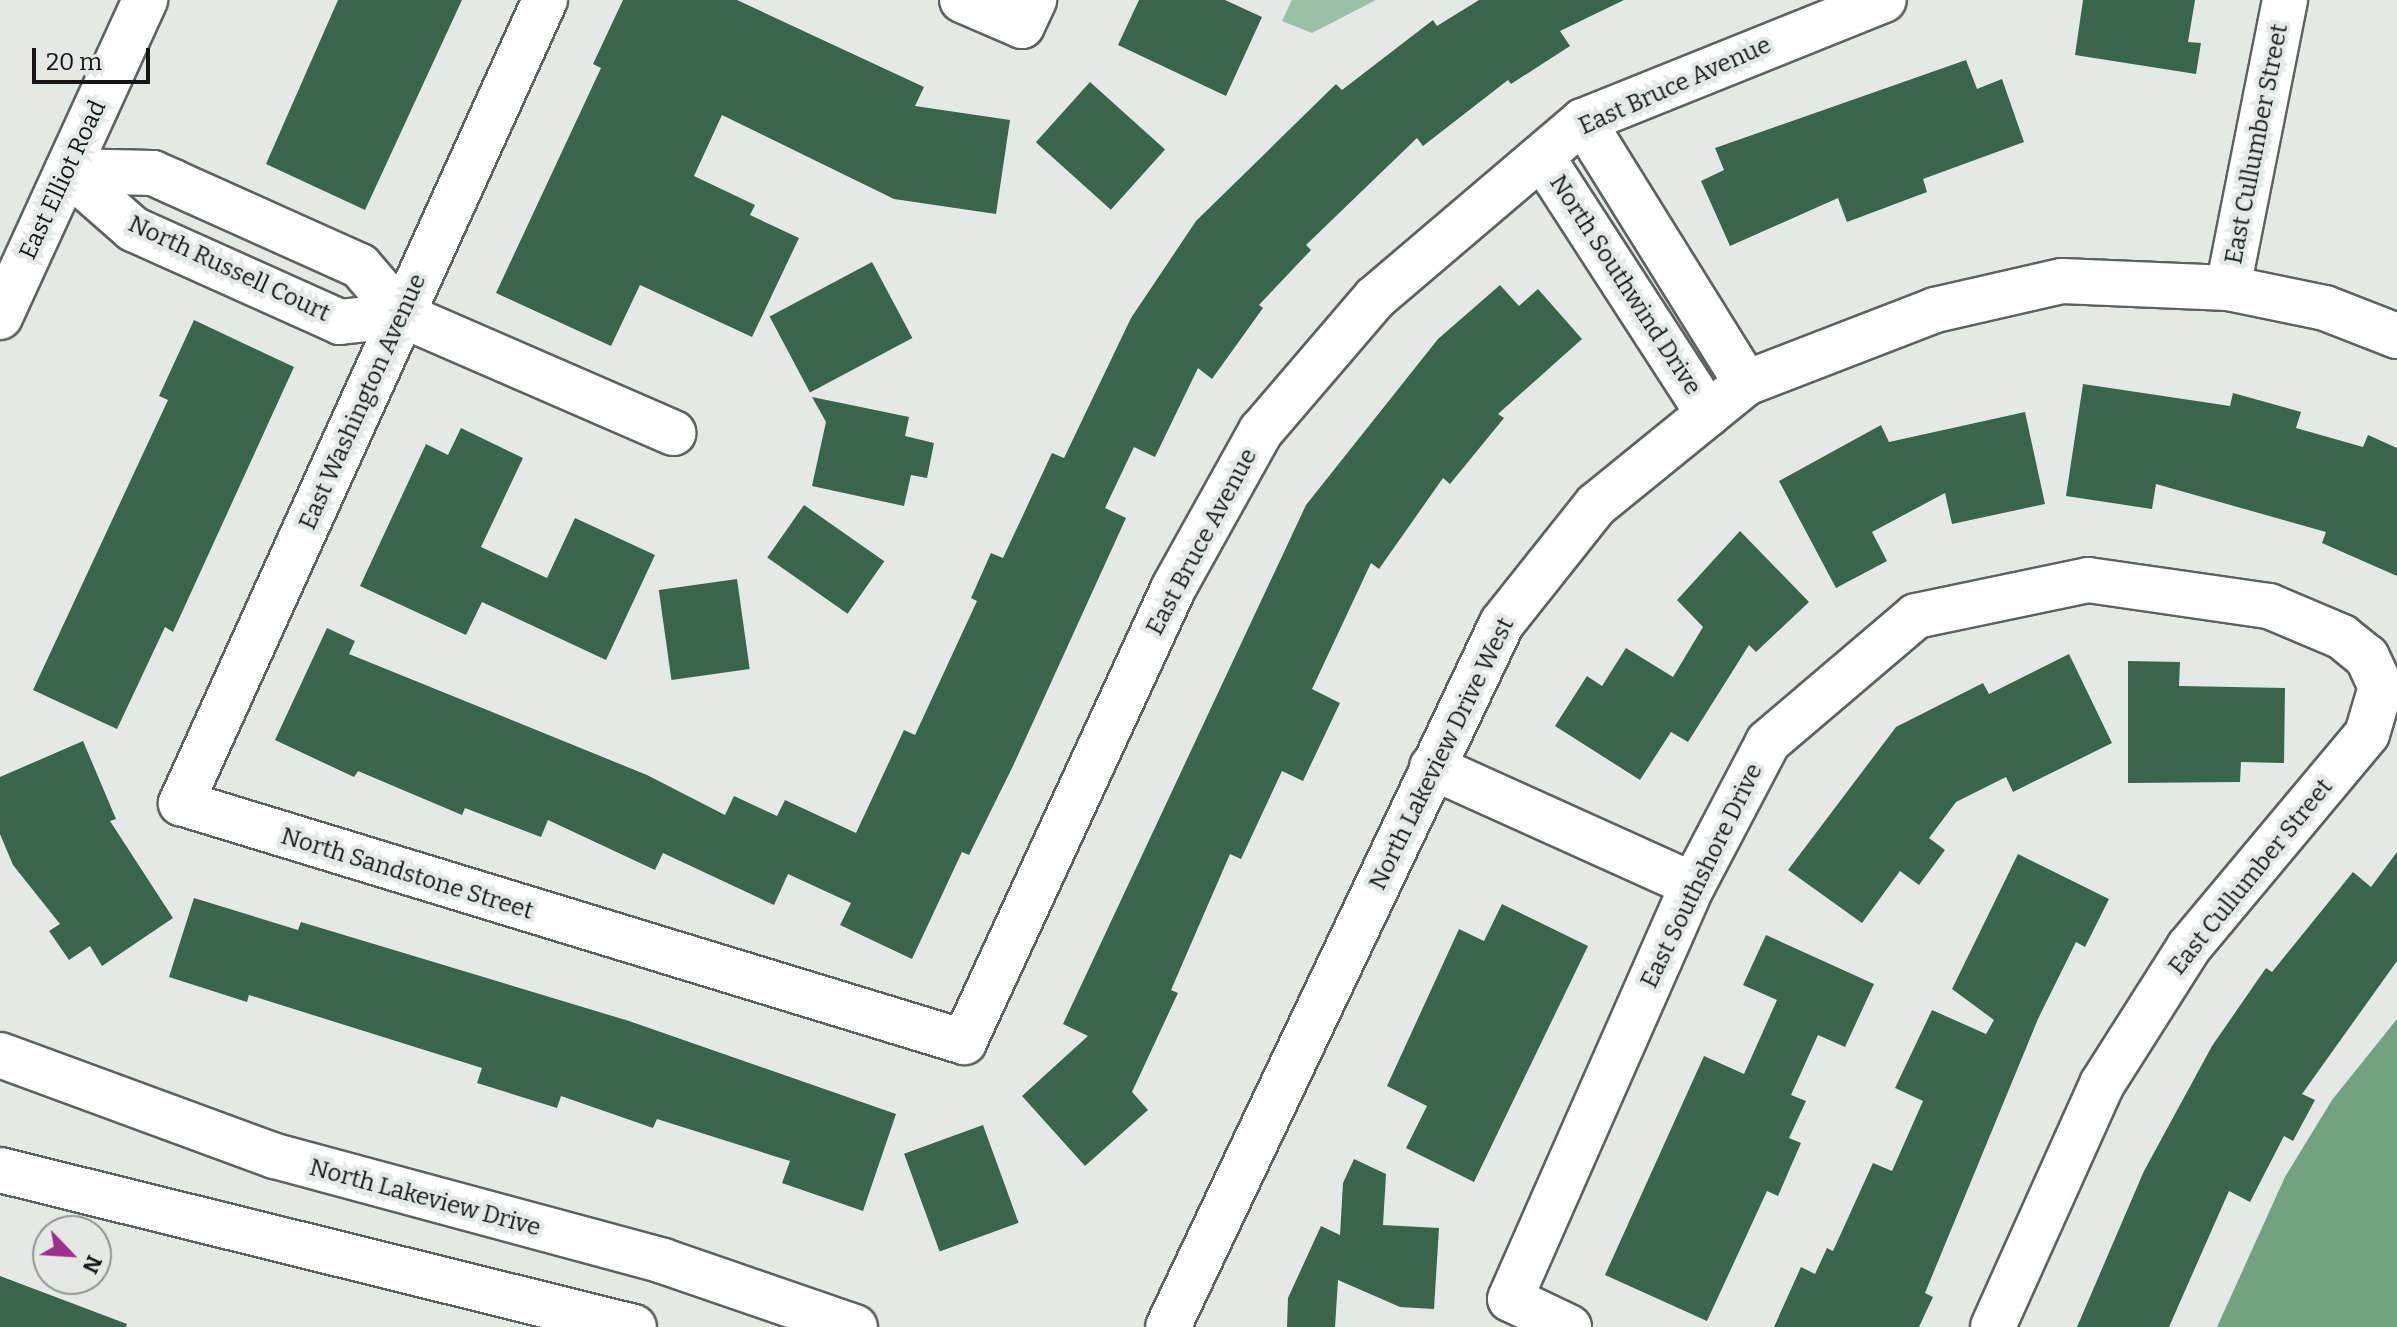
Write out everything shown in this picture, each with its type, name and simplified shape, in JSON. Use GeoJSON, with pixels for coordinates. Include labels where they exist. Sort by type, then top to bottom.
{"type":"FeatureCollection","features":[{"type":"Feature","properties":{"kind":"street","name":"East Elliot Road"},"geometry":{"type":"LineString","coordinates":[[0,317],[145,0]]}},
{"type":"Feature","properties":{"kind":"street","name":"East Washington Avenue"},"geometry":{"type":"LineString","coordinates":[[181,803],[545,0]]}},
{"type":"Feature","properties":{"kind":"street"},"geometry":{"type":"LineString","coordinates":[[962,0],[1028,13]]}},
{"type":"Feature","properties":{"kind":"street","name":"East Bruce Avenue"},"geometry":{"type":"LineString","coordinates":[[632,945],[964,1042],[1174,587],[1261,431],[1375,298],[1583,121],[1884,0]]}},
{"type":"Feature","properties":{"kind":"street","name":"East Cullumber Street"},"geometry":{"type":"LineString","coordinates":[[2228,288],[2285,0]]}},
{"type":"Feature","properties":{"kind":"street","name":"North Southwind Drive"},"geometry":{"type":"LineString","coordinates":[[1583,121],[1746,383]]}},
{"type":"Feature","properties":{"kind":"street","name":"North Southwind Drive"},"geometry":{"type":"LineString","coordinates":[[1542,157],[1708,414]]}},
{"type":"Feature","properties":{"kind":"street","name":"North Russell Court"},"geometry":{"type":"LineString","coordinates":[[67,171],[133,229],[340,322],[402,315]]}},
{"type":"Feature","properties":{"kind":"street","name":"North Russell Court"},"geometry":{"type":"LineString","coordinates":[[67,171],[153,173],[360,266],[402,315],[674,433]]}},
{"type":"Feature","properties":{"kind":"street","name":"North Lakeview Drive West"},"geometry":{"type":"LineString","coordinates":[[1168,1327],[1502,623],[1596,505],[1746,383],[1935,310],[2062,281],[2228,288],[2325,308],[2397,336]]}},
{"type":"Feature","properties":{"kind":"street","name":"East Southshore Drive"},"geometry":{"type":"LineString","coordinates":[[1569,1327],[1510,1299],[1693,885],[1768,742],[1916,616],[2088,580],[2269,606],[2355,645],[2376,670],[2381,687]]}},
{"type":"Feature","properties":{"kind":"street","name":"East Cullumber Street"},"geometry":{"type":"LineString","coordinates":[[1993,1327],[2102,1084],[2189,947],[2367,734],[2381,687]]}},
{"type":"Feature","properties":{"kind":"street"},"geometry":{"type":"LineString","coordinates":[[1432,767],[1693,885]]}},
{"type":"Feature","properties":{"kind":"street","name":"North Sandstone Street"},"geometry":{"type":"LineString","coordinates":[[181,803],[632,945]]}},
{"type":"Feature","properties":{"kind":"street","name":"North Lakeview Drive"},"geometry":{"type":"LineString","coordinates":[[0,1055],[288,1160],[663,1261],[855,1327]]}},
{"type":"Feature","properties":{"kind":"street"},"geometry":{"type":"LineString","coordinates":[[0,1170],[634,1327]]}},
{"type":"Feature","properties":{"kind":"shaded area"},"geometry":{"type":"Polygon","coordinates":[[[1292,0],[1376,0],[1312,33],[1282,21],[1292,0]]]}},
{"type":"Feature","properties":{"kind":"shaded area"},"geometry":{"type":"Polygon","coordinates":[[[2397,1019],[2397,1327],[2217,1327],[2285,1177],[2332,1100],[2397,1019]]]}},
{"type":"Feature","properties":{"kind":"building"},"geometry":{"type":"Polygon","coordinates":[[[338,0],[462,0],[365,210],[266,164],[338,0]]]}},
{"type":"Feature","properties":{"kind":"building"},"geometry":{"type":"Polygon","coordinates":[[[623,0],[737,0],[924,87],[915,106],[1010,120],[996,214],[894,199],[722,115],[694,176],[755,205],[750,215],[799,238],[752,337],[640,285],[611,346],[496,293],[601,68],[593,64],[623,0]]]}},
{"type":"Feature","properties":{"kind":"building"},"geometry":{"type":"Polygon","coordinates":[[[1139,0],[1225,0],[1262,17],[1226,96],[1118,45],[1139,0]]]}},
{"type":"Feature","properties":{"kind":"building"},"geometry":{"type":"Polygon","coordinates":[[[1479,0],[1624,0],[1560,31],[1570,46],[1511,84],[1508,80],[1423,146],[1417,138],[1306,245],[1311,250],[1259,305],[1263,308],[1212,379],[1198,368],[1155,457],[1134,447],[1105,508],[1126,518],[1013,766],[969,855],[962,852],[912,959],[840,925],[851,903],[788,874],[774,905],[663,853],[655,870],[548,820],[541,837],[465,808],[462,815],[358,771],[354,777],[275,740],[327,628],[355,641],[349,654],[647,775],[725,815],[734,796],[777,816],[785,800],[856,833],[904,730],[915,735],[977,601],[971,598],[991,553],[1003,558],[1052,453],[1064,458],[1131,318],[1196,221],[1336,84],[1342,90],[1433,20],[1437,26],[1479,0]]]}},
{"type":"Feature","properties":{"kind":"building"},"geometry":{"type":"Polygon","coordinates":[[[2083,0],[2195,0],[2188,42],[2201,43],[2196,74],[2075,55],[2083,0]]]}},
{"type":"Feature","properties":{"kind":"building"},"geometry":{"type":"Polygon","coordinates":[[[1966,60],[1977,89],[2002,79],[2024,142],[1923,179],[1927,192],[1847,222],[1838,198],[1730,246],[1701,181],[1724,170],[1715,148],[1966,60]]]}},
{"type":"Feature","properties":{"kind":"building"},"geometry":{"type":"Polygon","coordinates":[[[1090,82],[1165,150],[1111,210],[1036,142],[1090,82]]]}},
{"type":"Feature","properties":{"kind":"building"},"geometry":{"type":"Polygon","coordinates":[[[872,262],[912,338],[810,392],[770,316],[872,262]]]}},
{"type":"Feature","properties":{"kind":"building"},"geometry":{"type":"Polygon","coordinates":[[[1500,285],[1519,306],[1538,289],[1582,339],[1498,414],[1504,418],[1450,484],[1443,478],[1379,569],[1371,563],[1312,689],[1340,703],[1303,781],[1282,771],[1241,859],[1230,854],[1171,990],[1178,993],[1132,1092],[1148,1110],[1085,1166],[1022,1096],[1088,1036],[1063,1024],[1306,505],[1438,339],[1500,285]]]}},
{"type":"Feature","properties":{"kind":"building"},"geometry":{"type":"Polygon","coordinates":[[[194,320],[294,367],[173,632],[165,627],[117,729],[33,690],[168,400],[159,396],[194,320]]]}},
{"type":"Feature","properties":{"kind":"building"},"geometry":{"type":"Polygon","coordinates":[[[2083,384],[2230,406],[2233,393],[2301,412],[2296,428],[2363,447],[2368,435],[2397,448],[2397,576],[2322,543],[2326,532],[2156,484],[2152,509],[2066,496],[2083,384]]]}},
{"type":"Feature","properties":{"kind":"building"},"geometry":{"type":"Polygon","coordinates":[[[812,397],[909,417],[905,436],[934,443],[927,478],[911,475],[904,506],[812,486],[826,422],[812,397]]]}},
{"type":"Feature","properties":{"kind":"building"},"geometry":{"type":"Polygon","coordinates":[[[2025,412],[2045,504],[1952,524],[1945,493],[1872,532],[1887,561],[1836,588],[1779,481],[1881,425],[1889,442],[2025,412]]]}},
{"type":"Feature","properties":{"kind":"building"},"geometry":{"type":"Polygon","coordinates":[[[461,428],[523,458],[481,547],[547,578],[575,518],[655,555],[606,660],[482,602],[466,635],[360,586],[426,444],[448,455],[461,428]]]}},
{"type":"Feature","properties":{"kind":"building"},"geometry":{"type":"Polygon","coordinates":[[[804,505],[884,561],[848,614],[767,557],[804,505]]]}},
{"type":"Feature","properties":{"kind":"building"},"geometry":{"type":"Polygon","coordinates":[[[1740,531],[1809,602],[1756,652],[1749,645],[1688,742],[1671,732],[1640,780],[1555,726],[1587,676],[1602,686],[1626,648],[1673,677],[1703,627],[1677,600],[1740,531]]]}},
{"type":"Feature","properties":{"kind":"building"},"geometry":{"type":"Polygon","coordinates":[[[737,579],[750,669],[671,680],[659,590],[737,579]]]}},
{"type":"Feature","properties":{"kind":"building"},"geometry":{"type":"Polygon","coordinates":[[[2069,654],[2112,743],[2013,792],[2006,777],[1956,802],[1929,838],[1945,850],[1919,885],[1900,871],[1862,923],[1788,870],[1896,727],[1983,683],[1989,694],[2069,654]]]}},
{"type":"Feature","properties":{"kind":"building"},"geometry":{"type":"Polygon","coordinates":[[[2128,661],[2180,662],[2179,686],[2285,688],[2284,763],[2241,762],[2240,782],[2128,783],[2128,661]]]}},
{"type":"Feature","properties":{"kind":"building"},"geometry":{"type":"Polygon","coordinates":[[[83,741],[116,819],[110,821],[173,918],[102,966],[90,946],[69,960],[49,931],[60,924],[13,865],[0,834],[0,777],[83,741]]]}},
{"type":"Feature","properties":{"kind":"building"},"geometry":{"type":"Polygon","coordinates":[[[2397,852],[2397,961],[2302,1094],[2315,1100],[2293,1141],[2284,1136],[2250,1202],[2229,1191],[2169,1327],[2077,1327],[2144,1171],[2212,1046],[2266,968],[2272,972],[2353,872],[2371,887],[2397,852]]]}},
{"type":"Feature","properties":{"kind":"building"},"geometry":{"type":"Polygon","coordinates":[[[2018,854],[2109,899],[2085,947],[2076,942],[2038,1019],[1925,1293],[1933,1297],[1919,1327],[1774,1327],[1801,1267],[1815,1274],[1827,1248],[1833,1251],[1873,1163],[1892,1171],[1923,1101],[1895,1088],[1932,1010],[1986,1034],[1994,1020],[1952,989],[2018,854]]]}},
{"type":"Feature","properties":{"kind":"building"},"geometry":{"type":"Polygon","coordinates":[[[194,898],[298,930],[301,922],[629,1021],[896,1114],[863,1211],[782,1183],[790,1161],[657,1119],[653,1128],[561,1096],[557,1108],[477,1083],[482,1068],[249,995],[247,1002],[169,977],[194,898]]]}},
{"type":"Feature","properties":{"kind":"building"},"geometry":{"type":"Polygon","coordinates":[[[1502,904],[1588,946],[1474,1182],[1406,1148],[1427,1106],[1387,1086],[1459,929],[1484,941],[1502,904]]]}},
{"type":"Feature","properties":{"kind":"building"},"geometry":{"type":"Polygon","coordinates":[[[1766,935],[1874,984],[1845,1047],[1818,1035],[1791,1095],[1806,1101],[1789,1138],[1801,1143],[1778,1196],[1767,1191],[1707,1321],[1605,1275],[1704,1056],[1744,1074],[1777,1000],[1743,985],[1766,935]]]}},
{"type":"Feature","properties":{"kind":"building"},"geometry":{"type":"Polygon","coordinates":[[[983,1125],[1019,1223],[940,1251],[904,1154],[983,1125]]]}},
{"type":"Feature","properties":{"kind":"building"},"geometry":{"type":"Polygon","coordinates":[[[1354,1159],[1386,1174],[1383,1225],[1439,1228],[1434,1309],[1400,1307],[1338,1280],[1335,1327],[1287,1327],[1288,1298],[1321,1226],[1340,1235],[1343,1183],[1354,1159]]]}},
{"type":"Feature","properties":{"kind":"building"},"geometry":{"type":"Polygon","coordinates":[[[0,1276],[32,1288],[32,1295],[50,1295],[127,1324],[126,1327],[0,1327],[0,1276]]]}}]}
